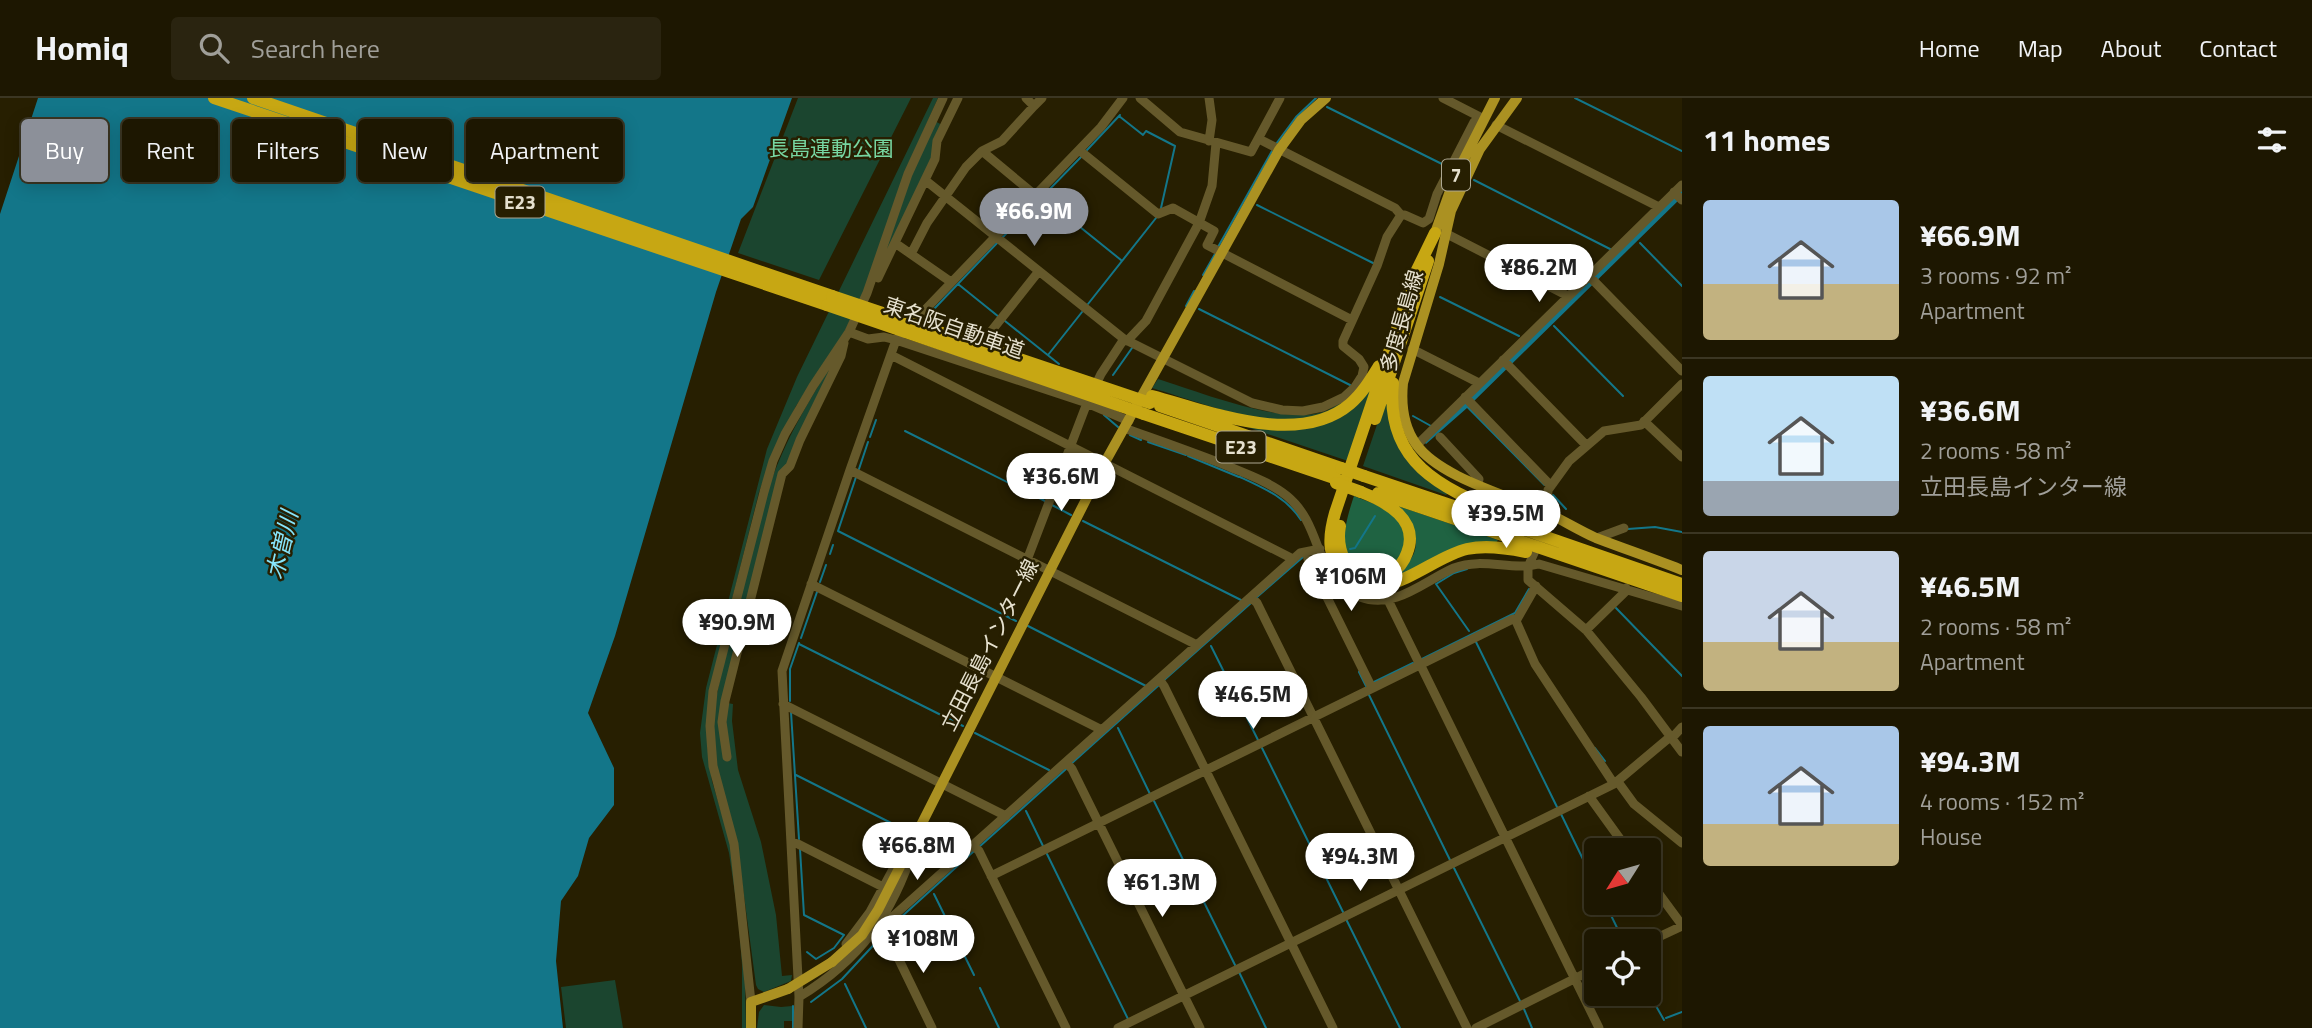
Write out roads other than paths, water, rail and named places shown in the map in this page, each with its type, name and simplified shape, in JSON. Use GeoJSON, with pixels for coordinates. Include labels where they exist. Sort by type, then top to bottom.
{"type":"FeatureCollection","features":[{"type":"Feature","properties":{"kind":"highway","name":"東名阪自動車道"},"geometry":{"type":"LineString","coordinates":[[214,98],[1149,404],[1209,436],[1338,477]]}},
{"type":"Feature","properties":{"kind":"highway","name":"東名阪自動車道"},"geometry":{"type":"LineString","coordinates":[[253,98],[1063,373],[1338,477]]}},
{"type":"Feature","properties":{"kind":"highway"},"geometry":{"type":"LineString","coordinates":[[1362,485],[1394,508],[1404,520],[1409,532],[1410,545],[1404,562],[1382,577],[1368,576],[1353,570],[1340,553],[1338,538],[1348,497],[1440,233]]}},
{"type":"Feature","properties":{"kind":"highway"},"geometry":{"type":"LineString","coordinates":[[1149,404],[1262,424],[1292,425],[1318,421],[1339,412],[1359,396],[1400,349]]}},
{"type":"Feature","properties":{"kind":"highway"},"geometry":{"type":"LineString","coordinates":[[1400,349],[1393,377],[1392,415],[1406,452],[1422,470],[1520,530],[1677,588]]}},
{"type":"Feature","properties":{"kind":"highway"},"geometry":{"type":"LineString","coordinates":[[1400,349],[1332,524],[1330,545],[1340,570],[1356,583],[1377,587],[1401,580],[1438,560],[1465,550],[1493,547],[1526,552],[1677,588]]}},
{"type":"Feature","properties":{"kind":"highway"},"geometry":{"type":"LineString","coordinates":[[1338,477],[1649,569],[1677,588]]}},
{"type":"Feature","properties":{"kind":"main road","name":"立田長島インター線"},"geometry":{"type":"LineString","coordinates":[[751,1002],[788,989],[832,962],[850,948],[878,910],[1104,464],[1279,150],[1301,120],[1326,98]]}},
{"type":"Feature","properties":{"kind":"main road","name":"7"},"geometry":{"type":"LineString","coordinates":[[1440,233],[1455,177],[1495,98]]}},
{"type":"Feature","properties":{"kind":"main road"},"geometry":{"type":"LineString","coordinates":[[1440,233],[1480,149],[1517,98]]}},
{"type":"Feature","properties":{"kind":"main road","name":"多度長島線"},"geometry":{"type":"LineString","coordinates":[[1400,349],[1406,371],[1402,397],[1405,419],[1417,445],[1428,457],[1447,471],[1547,513],[1597,538],[1682,570]]}},
{"type":"Feature","properties":{"kind":"main road"},"geometry":{"type":"LineString","coordinates":[[751,1002],[751,1028]]}},
{"type":"Feature","properties":{"kind":"street"},"geometry":{"type":"LineString","coordinates":[[751,1002],[734,844],[710,746],[713,691],[773,461],[803,402],[847,335],[867,293],[908,174],[943,98]]}},
{"type":"Feature","properties":{"kind":"street"},"geometry":{"type":"LineString","coordinates":[[867,293],[877,281],[935,159],[937,141],[958,98]]}},
{"type":"Feature","properties":{"kind":"street"},"geometry":{"type":"LineString","coordinates":[[1026,98],[1034,106]]}},
{"type":"Feature","properties":{"kind":"street"},"geometry":{"type":"LineString","coordinates":[[911,254],[927,223],[966,167],[982,151],[1002,141],[1042,98]]}},
{"type":"Feature","properties":{"kind":"street"},"geometry":{"type":"LineString","coordinates":[[798,1028],[799,997],[782,671],[850,470],[896,340],[1101,127],[1123,98]]}},
{"type":"Feature","properties":{"kind":"street"},"geometry":{"type":"LineString","coordinates":[[1140,98],[1180,132],[1251,152],[1280,98]]}},
{"type":"Feature","properties":{"kind":"street"},"geometry":{"type":"LineString","coordinates":[[1027,560],[1087,403],[1101,374],[1125,340],[1146,321],[1199,223],[1212,186],[1212,120],[1209,98]]}},
{"type":"Feature","properties":{"kind":"street"},"geometry":{"type":"LineString","coordinates":[[1443,98],[1484,119]]}},
{"type":"Feature","properties":{"kind":"street"},"geometry":{"type":"LineString","coordinates":[[1259,139],[1395,208],[1401,215],[1423,223],[1429,219],[1437,194],[1474,122],[1484,119]]}},
{"type":"Feature","properties":{"kind":"street"},"geometry":{"type":"LineString","coordinates":[[1496,125],[1659,207]]}},
{"type":"Feature","properties":{"kind":"street"},"geometry":{"type":"LineString","coordinates":[[1079,150],[1158,214],[1173,208],[1214,231],[1206,245],[1352,320]]}},
{"type":"Feature","properties":{"kind":"street"},"geometry":{"type":"LineString","coordinates":[[982,151],[1035,195]]}},
{"type":"Feature","properties":{"kind":"street"},"geometry":{"type":"LineString","coordinates":[[925,180],[1125,340],[1252,403],[1293,411],[1314,410],[1344,397],[1362,376],[1362,363],[1342,343],[1377,267],[1387,237],[1401,215]]}},
{"type":"Feature","properties":{"kind":"street"},"geometry":{"type":"LineString","coordinates":[[1417,445],[1468,400],[1479,383],[1506,362],[1568,296],[1592,279],[1659,207],[1678,196],[1682,185]]}},
{"type":"Feature","properties":{"kind":"street"},"geometry":{"type":"LineString","coordinates":[[1440,233],[1568,296]]}},
{"type":"Feature","properties":{"kind":"street"},"geometry":{"type":"LineString","coordinates":[[895,243],[951,282]]}},
{"type":"Feature","properties":{"kind":"street"},"geometry":{"type":"LineString","coordinates":[[966,363],[1039,271]]}},
{"type":"Feature","properties":{"kind":"street"},"geometry":{"type":"LineString","coordinates":[[1592,279],[1682,371]]}},
{"type":"Feature","properties":{"kind":"street"},"geometry":{"type":"LineString","coordinates":[[847,335],[896,340],[1087,403],[1126,425],[1230,467],[1280,491],[1292,500],[1305,516],[1328,571],[1341,587],[1362,598],[1388,600],[1455,568],[1469,565],[1483,563],[1528,567],[1539,564],[1682,606]]}},
{"type":"Feature","properties":{"kind":"street"},"geometry":{"type":"LineString","coordinates":[[727,757],[722,722],[725,701],[782,474],[790,466],[841,356],[847,335]]}},
{"type":"Feature","properties":{"kind":"street"},"geometry":{"type":"LineString","coordinates":[[1400,349],[1479,383]]}},
{"type":"Feature","properties":{"kind":"street"},"geometry":{"type":"LineString","coordinates":[[891,355],[1293,559]]}},
{"type":"Feature","properties":{"kind":"street"},"geometry":{"type":"LineString","coordinates":[[1506,362],[1586,445]]}},
{"type":"Feature","properties":{"kind":"street"},"geometry":{"type":"LineString","coordinates":[[1680,390],[1641,425],[1604,431],[1569,461],[1548,490],[1546,525],[1528,567],[1528,580],[1586,630],[1682,752]]}},
{"type":"Feature","properties":{"kind":"street"},"geometry":{"type":"LineString","coordinates":[[1468,400],[1551,486]]}},
{"type":"Feature","properties":{"kind":"street"},"geometry":{"type":"LineString","coordinates":[[1644,421],[1682,457]]}},
{"type":"Feature","properties":{"kind":"street"},"geometry":{"type":"LineString","coordinates":[[1440,437],[1479,479],[1478,484]]}},
{"type":"Feature","properties":{"kind":"street"},"geometry":{"type":"LineString","coordinates":[[850,470],[1197,645]]}},
{"type":"Feature","properties":{"kind":"street"},"geometry":{"type":"LineString","coordinates":[[1597,538],[1624,528]]}},
{"type":"Feature","properties":{"kind":"street"},"geometry":{"type":"LineString","coordinates":[[799,997],[847,963],[976,848],[1006,816],[1068,765],[1102,730],[1161,682],[1197,645],[1253,599],[1293,559],[1300,553],[1307,555],[1320,549]]}},
{"type":"Feature","properties":{"kind":"street"},"geometry":{"type":"LineString","coordinates":[[1307,555],[1371,685]]}},
{"type":"Feature","properties":{"kind":"street"},"geometry":{"type":"LineString","coordinates":[[1586,630],[1629,589],[1645,556]]}},
{"type":"Feature","properties":{"kind":"street"},"geometry":{"type":"LineString","coordinates":[[811,584],[1102,730]]}},
{"type":"Feature","properties":{"kind":"street"},"geometry":{"type":"LineString","coordinates":[[1516,621],[1536,586]]}},
{"type":"Feature","properties":{"kind":"street"},"geometry":{"type":"LineString","coordinates":[[1253,599],[1467,1028]]}},
{"type":"Feature","properties":{"kind":"street"},"geometry":{"type":"LineString","coordinates":[[1388,600],[1599,1028]]}},
{"type":"Feature","properties":{"kind":"street"},"geometry":{"type":"LineString","coordinates":[[991,876],[1313,718],[1371,685],[1513,619],[1516,621]]}},
{"type":"Feature","properties":{"kind":"street"},"geometry":{"type":"LineString","coordinates":[[1516,621],[1535,664],[1616,783],[1634,804],[1682,843]]}},
{"type":"Feature","properties":{"kind":"street"},"geometry":{"type":"LineString","coordinates":[[1161,682],[1333,1028]]}},
{"type":"Feature","properties":{"kind":"street"},"geometry":{"type":"LineString","coordinates":[[783,704],[1006,816]]}},
{"type":"Feature","properties":{"kind":"street"},"geometry":{"type":"LineString","coordinates":[[1118,1028],[1616,783],[1682,727]]}},
{"type":"Feature","properties":{"kind":"street"},"geometry":{"type":"LineString","coordinates":[[1068,765],[1200,1028]]}},
{"type":"Feature","properties":{"kind":"street"},"geometry":{"type":"LineString","coordinates":[[1589,796],[1619,838]]}},
{"type":"Feature","properties":{"kind":"street"},"geometry":{"type":"LineString","coordinates":[[798,976],[838,952],[852,938],[919,827]]}},
{"type":"Feature","properties":{"kind":"street"},"geometry":{"type":"LineString","coordinates":[[919,827],[882,929],[932,1028]]}},
{"type":"Feature","properties":{"kind":"street"},"geometry":{"type":"LineString","coordinates":[[791,842],[883,887]]}},
{"type":"Feature","properties":{"kind":"street"},"geometry":{"type":"LineString","coordinates":[[976,848],[1066,1028]]}},
{"type":"Feature","properties":{"kind":"street"},"geometry":{"type":"LineString","coordinates":[[1661,897],[1682,926],[1661,936]]}},
{"type":"Feature","properties":{"kind":"street"},"geometry":{"type":"LineString","coordinates":[[1476,1028],[1584,974]]}},
{"type":"Feature","properties":{"kind":"water","name":"木曽川"},"geometry":{"type":"Polygon","coordinates":[[[38,98],[792,98],[753,207],[741,219],[716,292],[615,636],[588,713],[614,768],[614,805],[589,838],[578,876],[561,901],[556,961],[563,1028],[0,1028],[0,214],[21,150],[21,182],[108,182],[108,119],[31,119],[38,98]]]}},
{"type":"Feature","properties":{"kind":"water"},"geometry":{"type":"Polygon","coordinates":[[[1682,189],[1682,197],[1470,405],[1547,484],[1544,486],[1467,408],[1426,444],[1424,442],[1682,189]]]}},
{"type":"Feature","properties":{"kind":"waterway"},"geometry":{"type":"LineString","coordinates":[[1276,144],[1296,117],[1316,98]]}},
{"type":"Feature","properties":{"kind":"waterway"},"geometry":{"type":"LineString","coordinates":[[1575,98],[1682,151]]}},
{"type":"Feature","properties":{"kind":"waterway"},"geometry":{"type":"LineString","coordinates":[[1327,107],[1446,166]]}},
{"type":"Feature","properties":{"kind":"waterway"},"geometry":{"type":"LineString","coordinates":[[1087,150],[1120,115]]}},
{"type":"Feature","properties":{"kind":"waterway"},"geometry":{"type":"LineString","coordinates":[[1119,116],[1143,135],[1146,131],[1175,146],[1161,208]]}},
{"type":"Feature","properties":{"kind":"waterway"},"geometry":{"type":"LineString","coordinates":[[1218,247],[1272,151]]}},
{"type":"Feature","properties":{"kind":"waterway"},"geometry":{"type":"LineString","coordinates":[[1003,237],[1082,156]]}},
{"type":"Feature","properties":{"kind":"waterway"},"geometry":{"type":"LineString","coordinates":[[1474,180],[1610,249]]}},
{"type":"Feature","properties":{"kind":"waterway"},"geometry":{"type":"LineString","coordinates":[[1044,198],[1121,260]]}},
{"type":"Feature","properties":{"kind":"waterway"},"geometry":{"type":"LineString","coordinates":[[1257,205],[1373,263]]}},
{"type":"Feature","properties":{"kind":"waterway"},"geometry":{"type":"LineString","coordinates":[[1088,304],[1156,218]]}},
{"type":"Feature","properties":{"kind":"waterway"},"geometry":{"type":"LineString","coordinates":[[934,309],[998,242]]}},
{"type":"Feature","properties":{"kind":"waterway"},"geometry":{"type":"LineString","coordinates":[[1640,243],[1682,286]]}},
{"type":"Feature","properties":{"kind":"waterway"},"geometry":{"type":"LineString","coordinates":[[1203,275],[1215,254]]}},
{"type":"Feature","properties":{"kind":"waterway"},"geometry":{"type":"LineString","coordinates":[[958,284],[999,317]]}},
{"type":"Feature","properties":{"kind":"waterway"},"geometry":{"type":"LineString","coordinates":[[1186,306],[1194,291]]}},
{"type":"Feature","properties":{"kind":"waterway"},"geometry":{"type":"LineString","coordinates":[[1440,297],[1519,336]]}},
{"type":"Feature","properties":{"kind":"waterway"},"geometry":{"type":"LineString","coordinates":[[1199,309],[1350,385]]}},
{"type":"Feature","properties":{"kind":"waterway"},"geometry":{"type":"LineString","coordinates":[[1048,355],[1082,312]]}},
{"type":"Feature","properties":{"kind":"waterway"},"geometry":{"type":"LineString","coordinates":[[1005,321],[1059,364]]}},
{"type":"Feature","properties":{"kind":"waterway"},"geometry":{"type":"LineString","coordinates":[[1554,326],[1623,396]]}},
{"type":"Feature","properties":{"kind":"waterway"},"geometry":{"type":"LineString","coordinates":[[1113,375],[1132,348]]}},
{"type":"Feature","properties":{"kind":"waterway"},"geometry":{"type":"LineString","coordinates":[[1104,415],[1118,427]]}},
{"type":"Feature","properties":{"kind":"waterway"},"geometry":{"type":"LineString","coordinates":[[1413,416],[1431,426]]}},
{"type":"Feature","properties":{"kind":"waterway"},"geometry":{"type":"LineString","coordinates":[[870,437],[876,420]]}},
{"type":"Feature","properties":{"kind":"waterway"},"geometry":{"type":"LineString","coordinates":[[905,431],[1045,501]]}},
{"type":"Feature","properties":{"kind":"waterway"},"geometry":{"type":"LineString","coordinates":[[1130,435],[1141,440]]}},
{"type":"Feature","properties":{"kind":"waterway"},"geometry":{"type":"LineString","coordinates":[[859,469],[868,442]]}},
{"type":"Feature","properties":{"kind":"waterway"},"geometry":{"type":"LineString","coordinates":[[1148,442],[1186,455]]}},
{"type":"Feature","properties":{"kind":"waterway"},"geometry":{"type":"LineString","coordinates":[[1188,456],[1239,477]]}},
{"type":"Feature","properties":{"kind":"waterway"},"geometry":{"type":"LineString","coordinates":[[838,531],[856,477]]}},
{"type":"Feature","properties":{"kind":"waterway"},"geometry":{"type":"LineString","coordinates":[[1240,477],[1282,500],[1301,520]]}},
{"type":"Feature","properties":{"kind":"waterway"},"geometry":{"type":"LineString","coordinates":[[1553,495],[1566,509]]}},
{"type":"Feature","properties":{"kind":"waterway"},"geometry":{"type":"LineString","coordinates":[[1052,505],[1071,515]]}},
{"type":"Feature","properties":{"kind":"waterway"},"geometry":{"type":"LineString","coordinates":[[1350,549],[1355,548],[1375,516]]}},
{"type":"Feature","properties":{"kind":"waterway"},"geometry":{"type":"LineString","coordinates":[[1083,521],[1241,600]]}},
{"type":"Feature","properties":{"kind":"waterway"},"geometry":{"type":"LineString","coordinates":[[1628,529],[1655,527],[1682,532]]}},
{"type":"Feature","properties":{"kind":"waterway"},"geometry":{"type":"LineString","coordinates":[[838,531],[1016,621]]}},
{"type":"Feature","properties":{"kind":"waterway"},"geometry":{"type":"LineString","coordinates":[[830,554],[833,545]]}},
{"type":"Feature","properties":{"kind":"waterway"},"geometry":{"type":"LineString","coordinates":[[1257,597],[1303,557]]}},
{"type":"Feature","properties":{"kind":"waterway"},"geometry":{"type":"LineString","coordinates":[[820,582],[826,565]]}},
{"type":"Feature","properties":{"kind":"waterway"},"geometry":{"type":"LineString","coordinates":[[1467,569],[1436,584],[1469,631]]}},
{"type":"Feature","properties":{"kind":"waterway"},"geometry":{"type":"LineString","coordinates":[[1422,659],[1515,613],[1529,589]]}},
{"type":"Feature","properties":{"kind":"waterway"},"geometry":{"type":"LineString","coordinates":[[801,638],[817,592]]}},
{"type":"Feature","properties":{"kind":"waterway"},"geometry":{"type":"LineString","coordinates":[[1163,681],[1251,603]]}},
{"type":"Feature","properties":{"kind":"waterway"},"geometry":{"type":"LineString","coordinates":[[1616,608],[1682,676]]}},
{"type":"Feature","properties":{"kind":"waterway"},"geometry":{"type":"LineString","coordinates":[[1028,626],[1146,686]]}},
{"type":"Feature","properties":{"kind":"waterway"},"geometry":{"type":"LineString","coordinates":[[1476,642],[1557,807]]}},
{"type":"Feature","properties":{"kind":"waterway"},"geometry":{"type":"LineString","coordinates":[[790,701],[790,669],[799,643]]}},
{"type":"Feature","properties":{"kind":"waterway"},"geometry":{"type":"LineString","coordinates":[[799,644],[963,726]]}},
{"type":"Feature","properties":{"kind":"waterway"},"geometry":{"type":"LineString","coordinates":[[1211,646],[1258,740]]}},
{"type":"Feature","properties":{"kind":"waterway"},"geometry":{"type":"LineString","coordinates":[[1374,682],[1413,663]]}},
{"type":"Feature","properties":{"kind":"waterway"},"geometry":{"type":"LineString","coordinates":[[1359,672],[1366,686]]}},
{"type":"Feature","properties":{"kind":"waterway"},"geometry":{"type":"LineString","coordinates":[[1072,763],[1159,685]]}},
{"type":"Feature","properties":{"kind":"waterway"},"geometry":{"type":"LineString","coordinates":[[1369,695],[1450,860]]}},
{"type":"Feature","properties":{"kind":"waterway"},"geometry":{"type":"LineString","coordinates":[[791,712],[799,839]]}},
{"type":"Feature","properties":{"kind":"waterway"},"geometry":{"type":"LineString","coordinates":[[1118,728],[1150,794]]}},
{"type":"Feature","properties":{"kind":"waterway"},"geometry":{"type":"LineString","coordinates":[[975,733],[1049,770]]}},
{"type":"Feature","properties":{"kind":"waterway"},"geometry":{"type":"LineString","coordinates":[[1262,748],[1343,912]]}},
{"type":"Feature","properties":{"kind":"waterway"},"geometry":{"type":"LineString","coordinates":[[1595,748],[1605,761]]}},
{"type":"Feature","properties":{"kind":"waterway"},"geometry":{"type":"LineString","coordinates":[[979,847],[1066,769]]}},
{"type":"Feature","properties":{"kind":"waterway"},"geometry":{"type":"LineString","coordinates":[[796,775],[907,831]]}},
{"type":"Feature","properties":{"kind":"waterway"},"geometry":{"type":"LineString","coordinates":[[1154,801],[1235,965]]}},
{"type":"Feature","properties":{"kind":"waterway"},"geometry":{"type":"LineString","coordinates":[[1026,811],[1043,846]]}},
{"type":"Feature","properties":{"kind":"waterway"},"geometry":{"type":"LineString","coordinates":[[1561,814],[1584,861]]}},
{"type":"Feature","properties":{"kind":"waterway"},"geometry":{"type":"LineString","coordinates":[[926,841],[957,856]]}},
{"type":"Feature","properties":{"kind":"waterway"},"geometry":{"type":"LineString","coordinates":[[800,849],[804,915],[844,935],[834,948],[816,959],[807,952]]}},
{"type":"Feature","properties":{"kind":"waterway"},"geometry":{"type":"LineString","coordinates":[[888,929],[974,851]]}},
{"type":"Feature","properties":{"kind":"waterway"},"geometry":{"type":"LineString","coordinates":[[1047,854],[1128,1019]]}},
{"type":"Feature","properties":{"kind":"waterway"},"geometry":{"type":"LineString","coordinates":[[1454,868],[1520,1001]]}},
{"type":"Feature","properties":{"kind":"waterway"},"geometry":{"type":"LineString","coordinates":[[934,894],[974,975]]}},
{"type":"Feature","properties":{"kind":"waterway"},"geometry":{"type":"LineString","coordinates":[[1611,915],[1618,929]]}},
{"type":"Feature","properties":{"kind":"waterway"},"geometry":{"type":"LineString","coordinates":[[1346,919],[1400,1028]]}},
{"type":"Feature","properties":{"kind":"waterway"},"geometry":{"type":"LineString","coordinates":[[811,1002],[842,979],[882,936]]}},
{"type":"Feature","properties":{"kind":"waterway"},"geometry":{"type":"LineString","coordinates":[[1239,972],[1266,1028]]}},
{"type":"Feature","properties":{"kind":"waterway"},"geometry":{"type":"LineString","coordinates":[[845,984],[866,1028]]}},
{"type":"Feature","properties":{"kind":"waterway"},"geometry":{"type":"LineString","coordinates":[[980,988],[999,1028]]}},
{"type":"Feature","properties":{"kind":"waterway"},"geometry":{"type":"LineString","coordinates":[[793,1006],[793,1028]]}},
{"type":"Feature","properties":{"kind":"waterway"},"geometry":{"type":"LineString","coordinates":[[1656,1006],[1664,1020]]}},
{"type":"Feature","properties":{"kind":"waterway"},"geometry":{"type":"LineString","coordinates":[[1524,1009],[1532,1028]]}},
{"type":"Feature","properties":{"kind":"waterway"},"geometry":{"type":"LineString","coordinates":[[1666,1018],[1682,1012]]}},
{"type":"Feature","properties":{"kind":"park label","name":"長島運動公園"},"geometry":{"type":"Point","coordinates":[831,149]}}]}
